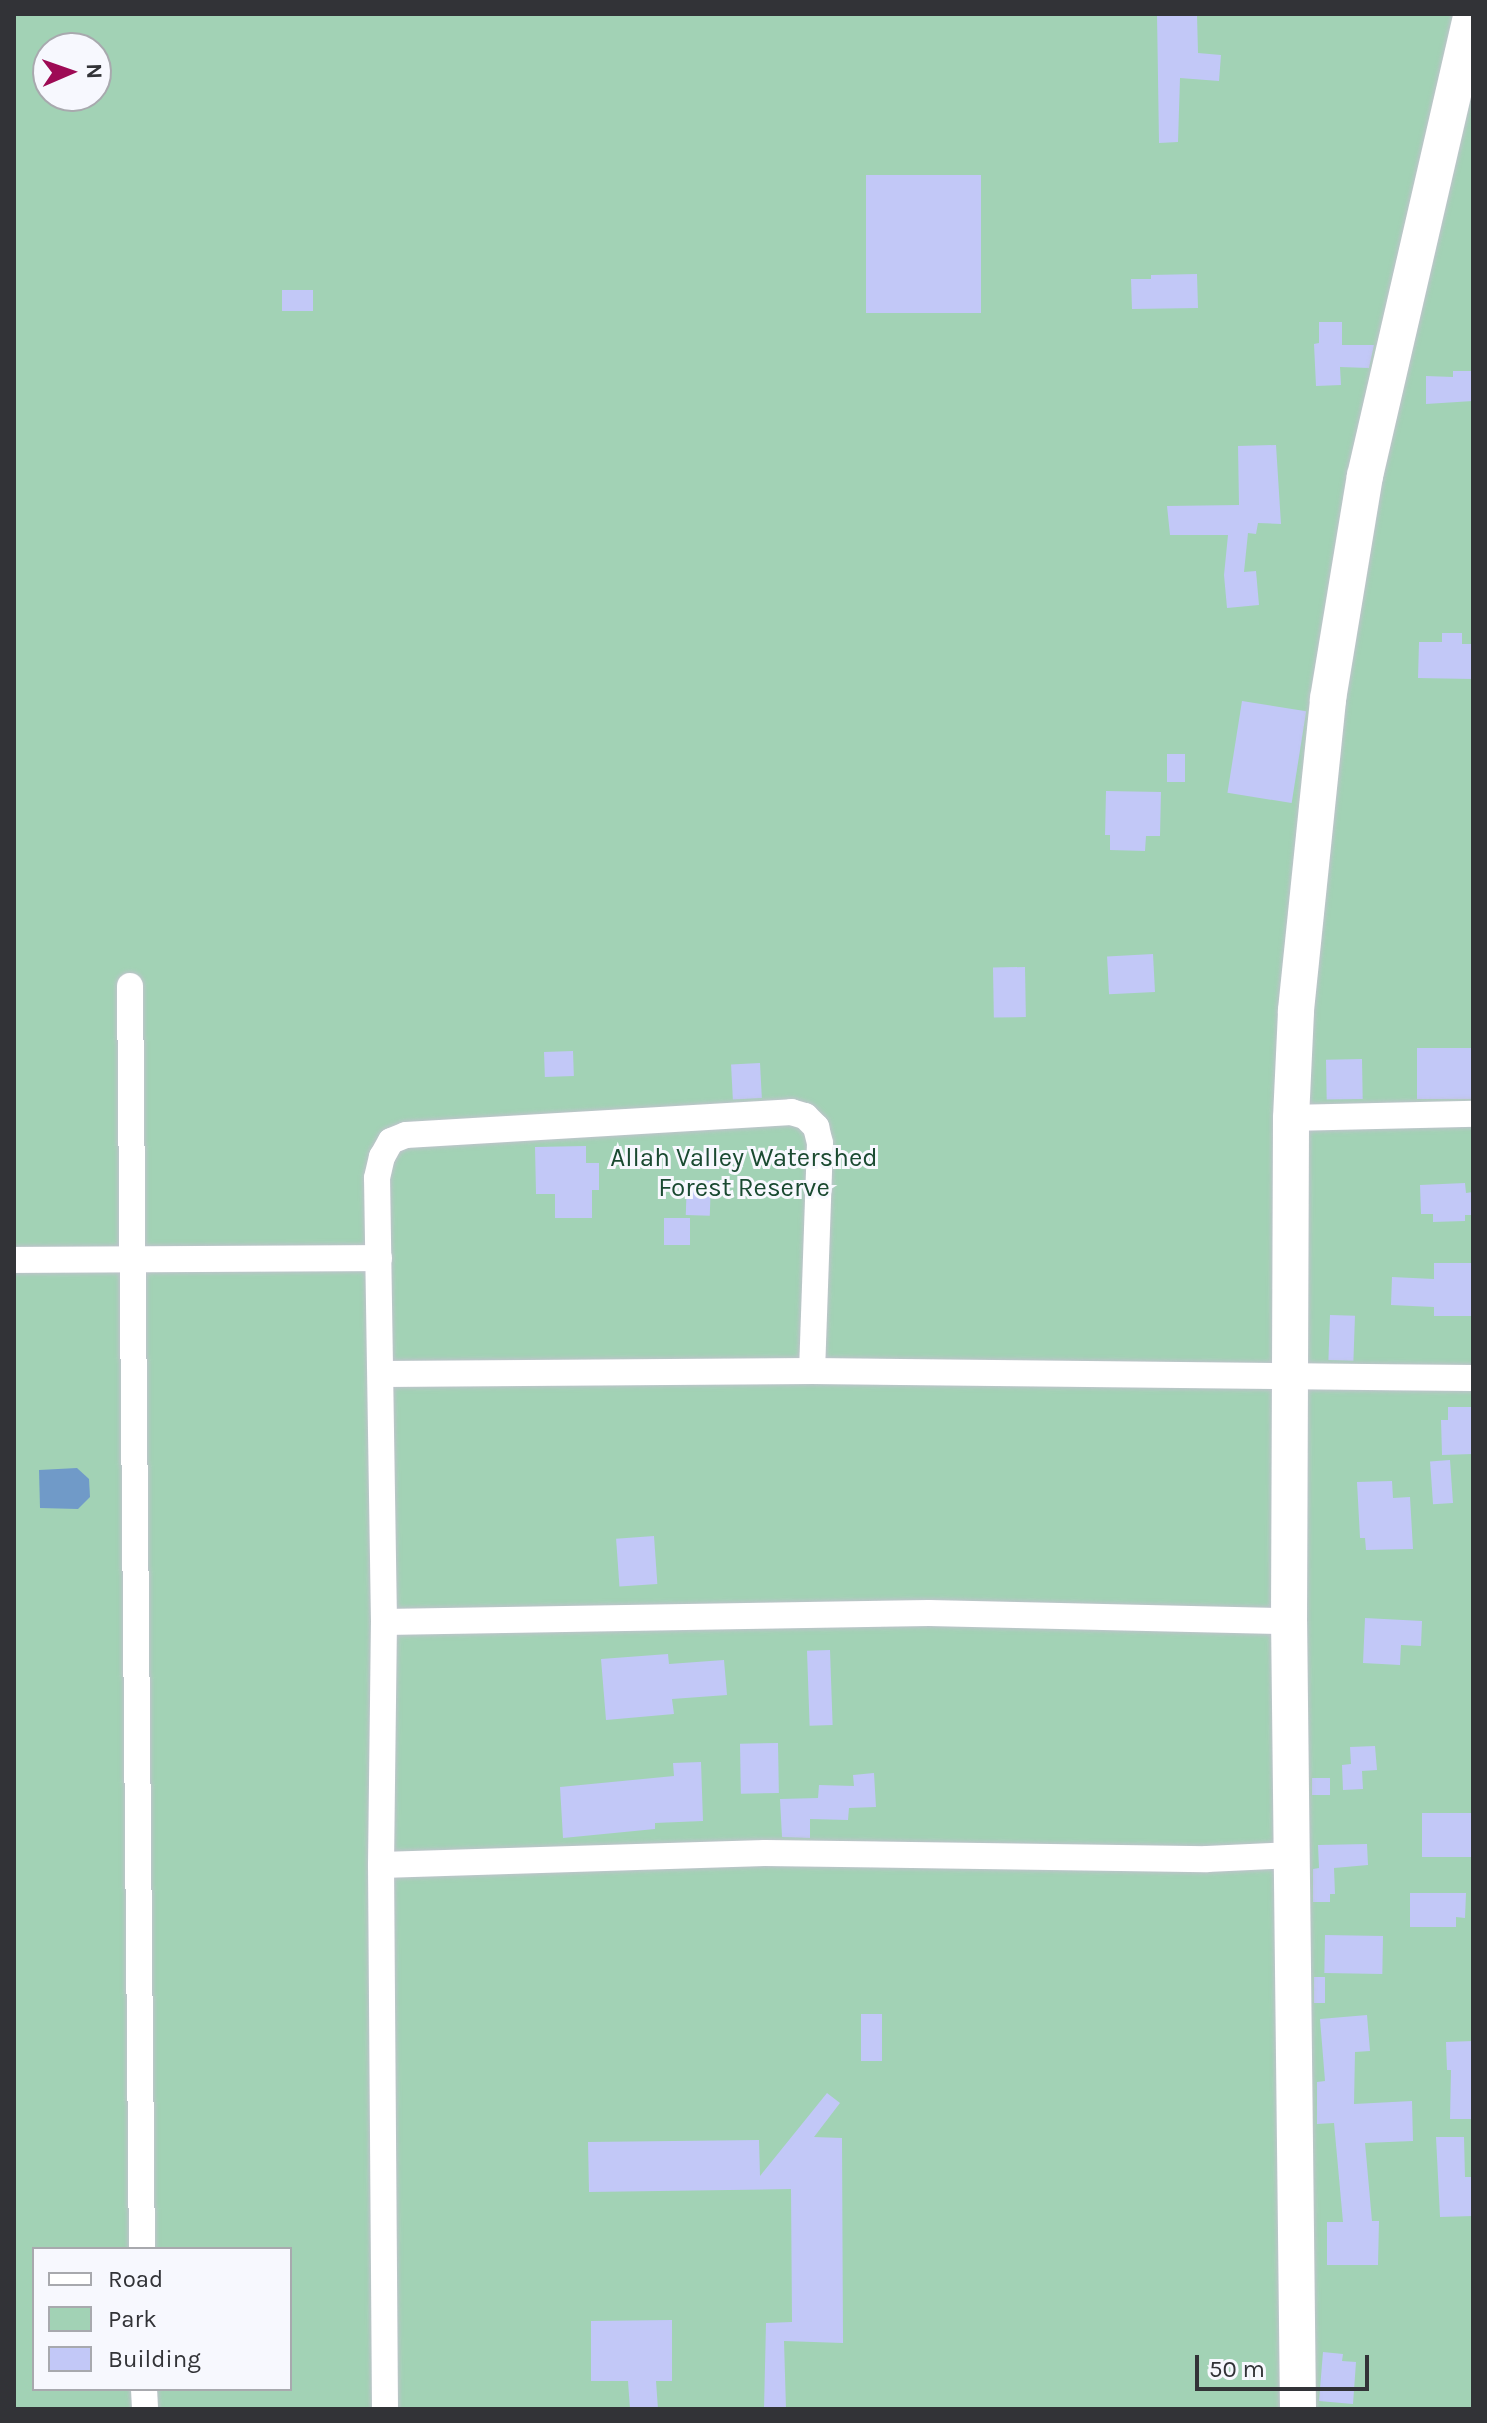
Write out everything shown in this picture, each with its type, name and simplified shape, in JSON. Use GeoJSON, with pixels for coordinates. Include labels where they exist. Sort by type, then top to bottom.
{"type":"FeatureCollection","features":[{"type":"Feature","properties":{"kind":"street"},"geometry":{"type":"LineString","coordinates":[[1298,2409],[1289,1621],[1291,1118],[1306,894],[1336,654],[1365,476],[1472,14]]}},
{"type":"Feature","properties":{"kind":"street"},"geometry":{"type":"LineString","coordinates":[[130,986],[142,2247]]}},
{"type":"Feature","properties":{"kind":"street"},"geometry":{"type":"LineString","coordinates":[[385,2409],[381,1865],[384,1622],[377,1178],[382,1157],[391,1141],[406,1135],[791,1112],[805,1116],[816,1127],[820,1143],[812,1371]]}},
{"type":"Feature","properties":{"kind":"street"},"geometry":{"type":"LineString","coordinates":[[1291,1118],[1473,1114]]}},
{"type":"Feature","properties":{"kind":"street"},"geometry":{"type":"LineString","coordinates":[[14,1260],[379,1258]]}},
{"type":"Feature","properties":{"kind":"street"},"geometry":{"type":"LineString","coordinates":[[382,1374],[812,1371],[1473,1378]]}},
{"type":"Feature","properties":{"kind":"street"},"geometry":{"type":"LineString","coordinates":[[384,1622],[929,1613],[1289,1621]]}},
{"type":"Feature","properties":{"kind":"street"},"geometry":{"type":"LineString","coordinates":[[381,1865],[765,1853],[1207,1859],[1293,1855]]}},
{"type":"Feature","properties":{"kind":"green space","name":"Allah Valley Watershed Forest Reserve"},"geometry":{"type":"Polygon","coordinates":[[[14,14],[1473,14],[1473,2409],[14,2409],[14,14]]]}},
{"type":"Feature","properties":{"kind":"water"},"geometry":{"type":"Polygon","coordinates":[[[77,1468],[89,1479],[90,1497],[78,1509],[40,1508],[39,1470],[77,1468]]]}},
{"type":"Feature","properties":{"kind":"building"},"geometry":{"type":"Polygon","coordinates":[[[1157,14],[1197,14],[1198,53],[1221,55],[1219,81],[1180,78],[1178,142],[1159,143],[1157,14]]]}},
{"type":"Feature","properties":{"kind":"building"},"geometry":{"type":"Polygon","coordinates":[[[866,175],[981,175],[981,313],[866,313],[866,175]]]}},
{"type":"Feature","properties":{"kind":"building"},"geometry":{"type":"Polygon","coordinates":[[[1197,274],[1198,308],[1132,309],[1131,279],[1151,279],[1151,275],[1197,274]]]}},
{"type":"Feature","properties":{"kind":"building"},"geometry":{"type":"Polygon","coordinates":[[[282,290],[313,290],[313,311],[282,311],[282,290]]]}},
{"type":"Feature","properties":{"kind":"building"},"geometry":{"type":"Polygon","coordinates":[[[1319,322],[1342,322],[1342,345],[1374,345],[1369,368],[1340,367],[1341,385],[1316,386],[1314,344],[1319,343],[1319,322]]]}},
{"type":"Feature","properties":{"kind":"building"},"geometry":{"type":"Polygon","coordinates":[[[1453,371],[1473,371],[1473,401],[1426,404],[1426,376],[1453,377],[1453,371]]]}},
{"type":"Feature","properties":{"kind":"building"},"geometry":{"type":"Polygon","coordinates":[[[1276,445],[1281,524],[1258,523],[1256,534],[1248,533],[1244,572],[1256,571],[1259,605],[1227,608],[1224,575],[1228,535],[1170,535],[1167,506],[1239,505],[1238,446],[1276,445]]]}},
{"type":"Feature","properties":{"kind":"building"},"geometry":{"type":"Polygon","coordinates":[[[1442,633],[1462,633],[1462,644],[1473,644],[1473,679],[1418,678],[1419,642],[1442,642],[1442,633]]]}},
{"type":"Feature","properties":{"kind":"building"},"geometry":{"type":"Polygon","coordinates":[[[1242,701],[1306,711],[1292,803],[1227,793],[1242,701]]]}},
{"type":"Feature","properties":{"kind":"building"},"geometry":{"type":"Polygon","coordinates":[[[1167,754],[1185,754],[1185,782],[1167,782],[1167,754]]]}},
{"type":"Feature","properties":{"kind":"building"},"geometry":{"type":"Polygon","coordinates":[[[1106,791],[1161,792],[1160,836],[1146,836],[1145,851],[1110,850],[1110,835],[1105,835],[1106,791]]]}},
{"type":"Feature","properties":{"kind":"building"},"geometry":{"type":"Polygon","coordinates":[[[1153,954],[1155,992],[1109,994],[1107,956],[1153,954]]]}},
{"type":"Feature","properties":{"kind":"building"},"geometry":{"type":"Polygon","coordinates":[[[1025,967],[1026,1017],[994,1018],[993,968],[1025,967]]]}},
{"type":"Feature","properties":{"kind":"building"},"geometry":{"type":"Polygon","coordinates":[[[1417,1048],[1473,1048],[1473,1099],[1417,1099],[1417,1048]]]}},
{"type":"Feature","properties":{"kind":"building"},"geometry":{"type":"Polygon","coordinates":[[[573,1051],[574,1076],[545,1077],[544,1052],[573,1051]]]}},
{"type":"Feature","properties":{"kind":"building"},"geometry":{"type":"Polygon","coordinates":[[[1362,1059],[1363,1099],[1327,1100],[1326,1060],[1362,1059]]]}},
{"type":"Feature","properties":{"kind":"building"},"geometry":{"type":"Polygon","coordinates":[[[760,1063],[762,1098],[733,1099],[731,1065],[760,1063]]]}},
{"type":"Feature","properties":{"kind":"building"},"geometry":{"type":"Polygon","coordinates":[[[586,1146],[586,1163],[599,1163],[599,1190],[592,1190],[592,1218],[555,1218],[555,1194],[536,1194],[535,1147],[586,1146]]]}},
{"type":"Feature","properties":{"kind":"building"},"geometry":{"type":"Polygon","coordinates":[[[687,1180],[711,1181],[710,1216],[686,1215],[687,1180]]]}},
{"type":"Feature","properties":{"kind":"building"},"geometry":{"type":"Polygon","coordinates":[[[1465,1183],[1466,1193],[1473,1192],[1473,1215],[1465,1215],[1465,1221],[1433,1222],[1433,1214],[1421,1214],[1420,1185],[1465,1183]]]}},
{"type":"Feature","properties":{"kind":"building"},"geometry":{"type":"Polygon","coordinates":[[[664,1218],[690,1218],[690,1245],[664,1245],[664,1218]]]}},
{"type":"Feature","properties":{"kind":"building"},"geometry":{"type":"Polygon","coordinates":[[[1434,1263],[1473,1263],[1473,1316],[1434,1316],[1434,1307],[1391,1305],[1392,1277],[1434,1279],[1434,1263]]]}},
{"type":"Feature","properties":{"kind":"building"},"geometry":{"type":"Polygon","coordinates":[[[1330,1315],[1355,1316],[1353,1361],[1328,1360],[1330,1315]]]}},
{"type":"Feature","properties":{"kind":"building"},"geometry":{"type":"Polygon","coordinates":[[[1448,1407],[1473,1407],[1473,1454],[1442,1455],[1441,1420],[1448,1420],[1448,1407]]]}},
{"type":"Feature","properties":{"kind":"building"},"geometry":{"type":"Polygon","coordinates":[[[1450,1460],[1453,1503],[1433,1504],[1430,1461],[1450,1460]]]}},
{"type":"Feature","properties":{"kind":"building"},"geometry":{"type":"Polygon","coordinates":[[[1392,1481],[1393,1498],[1410,1497],[1413,1549],[1366,1550],[1365,1538],[1360,1538],[1357,1482],[1392,1481]]]}},
{"type":"Feature","properties":{"kind":"building"},"geometry":{"type":"Polygon","coordinates":[[[654,1536],[657,1584],[619,1587],[616,1539],[654,1536]]]}},
{"type":"Feature","properties":{"kind":"building"},"geometry":{"type":"Polygon","coordinates":[[[1365,1618],[1422,1621],[1421,1646],[1401,1645],[1400,1665],[1363,1663],[1365,1618]]]}},
{"type":"Feature","properties":{"kind":"building"},"geometry":{"type":"Polygon","coordinates":[[[830,1650],[833,1725],[810,1726],[807,1651],[830,1650]]]}},
{"type":"Feature","properties":{"kind":"building"},"geometry":{"type":"Polygon","coordinates":[[[668,1654],[669,1664],[724,1660],[727,1695],[672,1699],[674,1714],[606,1720],[601,1659],[668,1654]]]}},
{"type":"Feature","properties":{"kind":"building"},"geometry":{"type":"Polygon","coordinates":[[[778,1743],[779,1793],[741,1794],[740,1744],[778,1743]]]}},
{"type":"Feature","properties":{"kind":"building"},"geometry":{"type":"Polygon","coordinates":[[[1375,1746],[1377,1770],[1362,1771],[1363,1789],[1343,1790],[1342,1765],[1351,1764],[1350,1747],[1375,1746]]]}},
{"type":"Feature","properties":{"kind":"building"},"geometry":{"type":"Polygon","coordinates":[[[701,1762],[703,1821],[655,1823],[655,1829],[563,1838],[560,1787],[674,1776],[673,1763],[701,1762]]]}},
{"type":"Feature","properties":{"kind":"building"},"geometry":{"type":"Polygon","coordinates":[[[874,1773],[876,1807],[849,1808],[848,1820],[810,1819],[810,1838],[782,1837],[780,1799],[818,1798],[819,1785],[854,1786],[853,1775],[874,1773]]]}},
{"type":"Feature","properties":{"kind":"building"},"geometry":{"type":"Polygon","coordinates":[[[1312,1778],[1330,1778],[1330,1795],[1312,1795],[1312,1778]]]}},
{"type":"Feature","properties":{"kind":"building"},"geometry":{"type":"Polygon","coordinates":[[[1422,1813],[1473,1813],[1473,1857],[1422,1857],[1422,1813]]]}},
{"type":"Feature","properties":{"kind":"building"},"geometry":{"type":"Polygon","coordinates":[[[1367,1844],[1368,1865],[1334,1868],[1335,1894],[1330,1894],[1330,1902],[1313,1902],[1313,1869],[1319,1868],[1318,1845],[1367,1844]]]}},
{"type":"Feature","properties":{"kind":"building"},"geometry":{"type":"Polygon","coordinates":[[[1410,1893],[1466,1893],[1465,1918],[1456,1917],[1456,1927],[1410,1927],[1410,1893]]]}},
{"type":"Feature","properties":{"kind":"building"},"geometry":{"type":"Polygon","coordinates":[[[1325,1935],[1383,1936],[1382,1974],[1324,1973],[1325,1935]]]}},
{"type":"Feature","properties":{"kind":"building"},"geometry":{"type":"Polygon","coordinates":[[[1314,1977],[1325,1977],[1325,2003],[1314,2003],[1314,1977]]]}},
{"type":"Feature","properties":{"kind":"building"},"geometry":{"type":"Polygon","coordinates":[[[861,2014],[882,2014],[882,2061],[861,2061],[861,2014]]]}},
{"type":"Feature","properties":{"kind":"building"},"geometry":{"type":"Polygon","coordinates":[[[1367,2015],[1370,2051],[1355,2052],[1354,2104],[1412,2101],[1413,2141],[1365,2143],[1372,2221],[1379,2221],[1378,2265],[1327,2265],[1327,2222],[1343,2222],[1334,2123],[1317,2124],[1317,2082],[1325,2081],[1320,2019],[1367,2015]]]}},
{"type":"Feature","properties":{"kind":"building"},"geometry":{"type":"Polygon","coordinates":[[[1473,2041],[1473,2119],[1450,2119],[1451,2070],[1447,2070],[1446,2042],[1473,2041]]]}},
{"type":"Feature","properties":{"kind":"building"},"geometry":{"type":"Polygon","coordinates":[[[827,2093],[840,2103],[814,2137],[842,2138],[843,2343],[784,2341],[786,2409],[764,2409],[766,2323],[792,2322],[791,2189],[589,2192],[588,2142],[759,2140],[760,2176],[827,2093]]]}},
{"type":"Feature","properties":{"kind":"building"},"geometry":{"type":"Polygon","coordinates":[[[1436,2137],[1464,2137],[1465,2177],[1473,2177],[1473,2216],[1440,2217],[1436,2137]]]}},
{"type":"Feature","properties":{"kind":"building"},"geometry":{"type":"Polygon","coordinates":[[[672,2320],[672,2381],[656,2381],[658,2409],[630,2409],[628,2381],[591,2381],[591,2321],[672,2320]]]}},
{"type":"Feature","properties":{"kind":"building"},"geometry":{"type":"Polygon","coordinates":[[[1323,2352],[1343,2354],[1342,2361],[1356,2362],[1353,2404],[1319,2401],[1323,2352]]]}}]}
